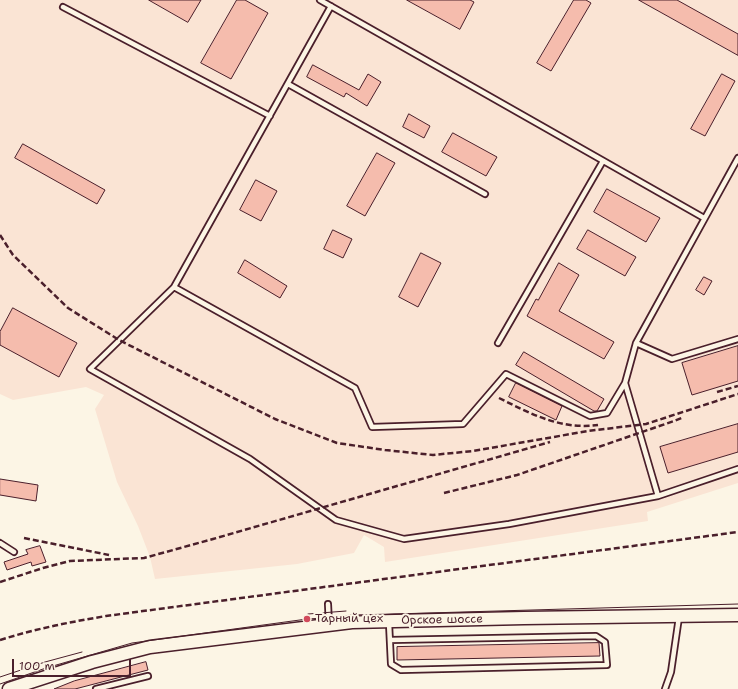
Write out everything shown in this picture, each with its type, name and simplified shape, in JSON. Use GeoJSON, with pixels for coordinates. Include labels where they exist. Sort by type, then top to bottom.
{"type":"FeatureCollection","features":[{"type":"Feature","properties":{"kind":"street","name":"Орское шоссе"},"geometry":{"type":"LineString","coordinates":[[9,689],[92,662],[150,647],[352,622],[738,615]]}},
{"type":"Feature","properties":{"kind":"lane"},"geometry":{"type":"LineString","coordinates":[[320,0],[704,218]]}},
{"type":"Feature","properties":{"kind":"lane"},"geometry":{"type":"LineString","coordinates":[[331,6],[174,287],[90,369],[250,459],[336,520],[404,539],[509,524],[658,496],[738,469]]}},
{"type":"Feature","properties":{"kind":"lane"},"geometry":{"type":"LineString","coordinates":[[63,7],[270,116]]}},
{"type":"Feature","properties":{"kind":"lane"},"geometry":{"type":"LineString","coordinates":[[288,84],[485,194]]}},
{"type":"Feature","properties":{"kind":"lane"},"geometry":{"type":"LineString","coordinates":[[174,287],[355,388],[372,427],[463,424],[506,374],[590,416],[607,413],[625,383],[636,343],[738,158]]}},
{"type":"Feature","properties":{"kind":"lane"},"geometry":{"type":"LineString","coordinates":[[498,343],[603,161]]}},
{"type":"Feature","properties":{"kind":"lane"},"geometry":{"type":"LineString","coordinates":[[636,343],[672,359],[738,339]]}},
{"type":"Feature","properties":{"kind":"lane"},"geometry":{"type":"LineString","coordinates":[[625,383],[658,496]]}},
{"type":"Feature","properties":{"kind":"lane"},"geometry":{"type":"LineString","coordinates":[[0,543],[14,552]]}},
{"type":"Feature","properties":{"kind":"lane"},"geometry":{"type":"LineString","coordinates":[[328,604],[329,625]]}},
{"type":"Feature","properties":{"kind":"lane"},"geometry":{"type":"LineString","coordinates":[[665,689],[671,672],[680,616]]}},
{"type":"Feature","properties":{"kind":"lane"},"geometry":{"type":"LineString","coordinates":[[389,621],[391,664],[401,670],[607,665],[605,642],[596,636],[390,640]]}},
{"type":"Feature","properties":{"kind":"lane"},"geometry":{"type":"LineString","coordinates":[[96,689],[148,676]]}},
{"type":"Feature","properties":{"kind":"shaded area"},"geometry":{"type":"Polygon","coordinates":[[[0,0],[738,0],[738,483],[647,512],[648,521],[385,562],[384,547],[364,535],[354,553],[297,564],[155,579],[150,557],[138,526],[117,482],[95,409],[104,395],[86,387],[13,400],[0,394],[0,0]]]}},
{"type":"Feature","properties":{"kind":"building"},"geometry":{"type":"Polygon","coordinates":[[[149,0],[201,0],[188,22],[149,0]]]}},
{"type":"Feature","properties":{"kind":"building"},"geometry":{"type":"Polygon","coordinates":[[[237,0],[245,0],[268,13],[231,79],[201,63],[237,0]]]}},
{"type":"Feature","properties":{"kind":"building"},"geometry":{"type":"Polygon","coordinates":[[[407,0],[470,0],[474,2],[460,29],[407,0]]]}},
{"type":"Feature","properties":{"kind":"building"},"geometry":{"type":"Polygon","coordinates":[[[574,0],[586,0],[591,3],[551,71],[537,63],[574,0]]]}},
{"type":"Feature","properties":{"kind":"building"},"geometry":{"type":"Polygon","coordinates":[[[639,0],[677,0],[738,34],[738,55],[639,0]]]}},
{"type":"Feature","properties":{"kind":"building"},"geometry":{"type":"Polygon","coordinates":[[[313,65],[359,90],[368,74],[381,82],[367,106],[346,93],[344,97],[307,77],[313,65]]]}},
{"type":"Feature","properties":{"kind":"building"},"geometry":{"type":"Polygon","coordinates":[[[722,74],[735,81],[705,136],[691,129],[722,74]]]}},
{"type":"Feature","properties":{"kind":"building"},"geometry":{"type":"Polygon","coordinates":[[[409,114],[430,126],[424,138],[403,127],[409,114]]]}},
{"type":"Feature","properties":{"kind":"building"},"geometry":{"type":"Polygon","coordinates":[[[453,133],[497,157],[486,176],[442,152],[453,133]]]}},
{"type":"Feature","properties":{"kind":"building"},"geometry":{"type":"Polygon","coordinates":[[[23,144],[105,190],[97,204],[15,158],[23,144]]]}},
{"type":"Feature","properties":{"kind":"building"},"geometry":{"type":"Polygon","coordinates":[[[377,153],[395,163],[365,216],[347,206],[377,153]]]}},
{"type":"Feature","properties":{"kind":"building"},"geometry":{"type":"Polygon","coordinates":[[[256,180],[277,191],[261,221],[240,210],[256,180]]]}},
{"type":"Feature","properties":{"kind":"building"},"geometry":{"type":"Polygon","coordinates":[[[607,189],[660,218],[646,242],[594,212],[607,189]]]}},
{"type":"Feature","properties":{"kind":"building"},"geometry":{"type":"Polygon","coordinates":[[[333,230],[352,239],[343,258],[324,249],[333,230]]]}},
{"type":"Feature","properties":{"kind":"building"},"geometry":{"type":"Polygon","coordinates":[[[588,230],[636,257],[625,276],[577,249],[588,230]]]}},
{"type":"Feature","properties":{"kind":"building"},"geometry":{"type":"Polygon","coordinates":[[[421,253],[441,263],[418,307],[399,297],[421,253]]]}},
{"type":"Feature","properties":{"kind":"building"},"geometry":{"type":"Polygon","coordinates":[[[245,260],[287,286],[280,298],[238,273],[245,260]]]}},
{"type":"Feature","properties":{"kind":"building"},"geometry":{"type":"Polygon","coordinates":[[[559,263],[579,275],[559,311],[614,342],[604,359],[527,316],[559,263]]]}},
{"type":"Feature","properties":{"kind":"building"},"geometry":{"type":"Polygon","coordinates":[[[704,277],[712,281],[704,295],[696,290],[704,277]]]}},
{"type":"Feature","properties":{"kind":"building"},"geometry":{"type":"Polygon","coordinates":[[[13,308],[77,343],[59,377],[0,345],[0,332],[13,308]]]}},
{"type":"Feature","properties":{"kind":"building"},"geometry":{"type":"Polygon","coordinates":[[[738,346],[738,381],[692,395],[682,363],[738,346]]]}},
{"type":"Feature","properties":{"kind":"building"},"geometry":{"type":"Polygon","coordinates":[[[524,352],[604,399],[597,411],[594,411],[516,365],[524,352]]]}},
{"type":"Feature","properties":{"kind":"building"},"geometry":{"type":"Polygon","coordinates":[[[516,383],[562,406],[556,420],[509,397],[516,383]]]}},
{"type":"Feature","properties":{"kind":"building"},"geometry":{"type":"Polygon","coordinates":[[[738,424],[738,452],[668,473],[660,447],[738,424]]]}},
{"type":"Feature","properties":{"kind":"building"},"geometry":{"type":"Polygon","coordinates":[[[0,479],[38,485],[36,501],[0,495],[0,479]]]}},
{"type":"Feature","properties":{"kind":"building"},"geometry":{"type":"Polygon","coordinates":[[[40,546],[46,562],[32,566],[31,562],[7,570],[4,562],[28,554],[26,550],[40,546]]]}},
{"type":"Feature","properties":{"kind":"building"},"geometry":{"type":"Polygon","coordinates":[[[599,643],[600,656],[397,660],[397,647],[599,643]]]}},
{"type":"Feature","properties":{"kind":"building"},"geometry":{"type":"Polygon","coordinates":[[[146,662],[148,670],[75,689],[54,689],[74,681],[146,662]]]}},
{"type":"Feature","properties":{"kind":"tram line"},"geometry":{"type":"LineString","coordinates":[[0,684],[46,668],[132,643],[307,619],[394,614],[738,604]]}},
{"type":"Feature","properties":{"kind":"tram line"},"geometry":{"type":"LineString","coordinates":[[308,614],[346,611]]}},
{"type":"Feature","properties":{"kind":"tram line"},"geometry":{"type":"LineString","coordinates":[[0,677],[45,662],[82,652]]}},
{"type":"Feature","properties":{"kind":"railway"},"geometry":{"type":"LineString","coordinates":[[0,235],[13,255],[68,308],[119,340],[275,419],[337,443],[433,455],[473,451],[588,431],[646,424],[738,394]]}},
{"type":"Feature","properties":{"kind":"railway"},"geometry":{"type":"LineString","coordinates":[[717,392],[738,386]]}},
{"type":"Feature","properties":{"kind":"railway"},"geometry":{"type":"LineString","coordinates":[[499,398],[523,410],[559,423],[584,426],[598,425]]}},
{"type":"Feature","properties":{"kind":"railway"},"geometry":{"type":"LineString","coordinates":[[444,493],[517,475],[684,417]]}},
{"type":"Feature","properties":{"kind":"railway"},"geometry":{"type":"LineString","coordinates":[[0,582],[70,561],[144,558],[550,442]]}},
{"type":"Feature","properties":{"kind":"railway"},"geometry":{"type":"LineString","coordinates":[[0,640],[26,632],[106,616],[738,532]]}},
{"type":"Feature","properties":{"kind":"railway"},"geometry":{"type":"LineString","coordinates":[[24,538],[109,555]]}},
{"type":"Feature","properties":{"kind":"place","name":"Тарный цех"},"geometry":{"type":"Point","coordinates":[307,619]}}]}
